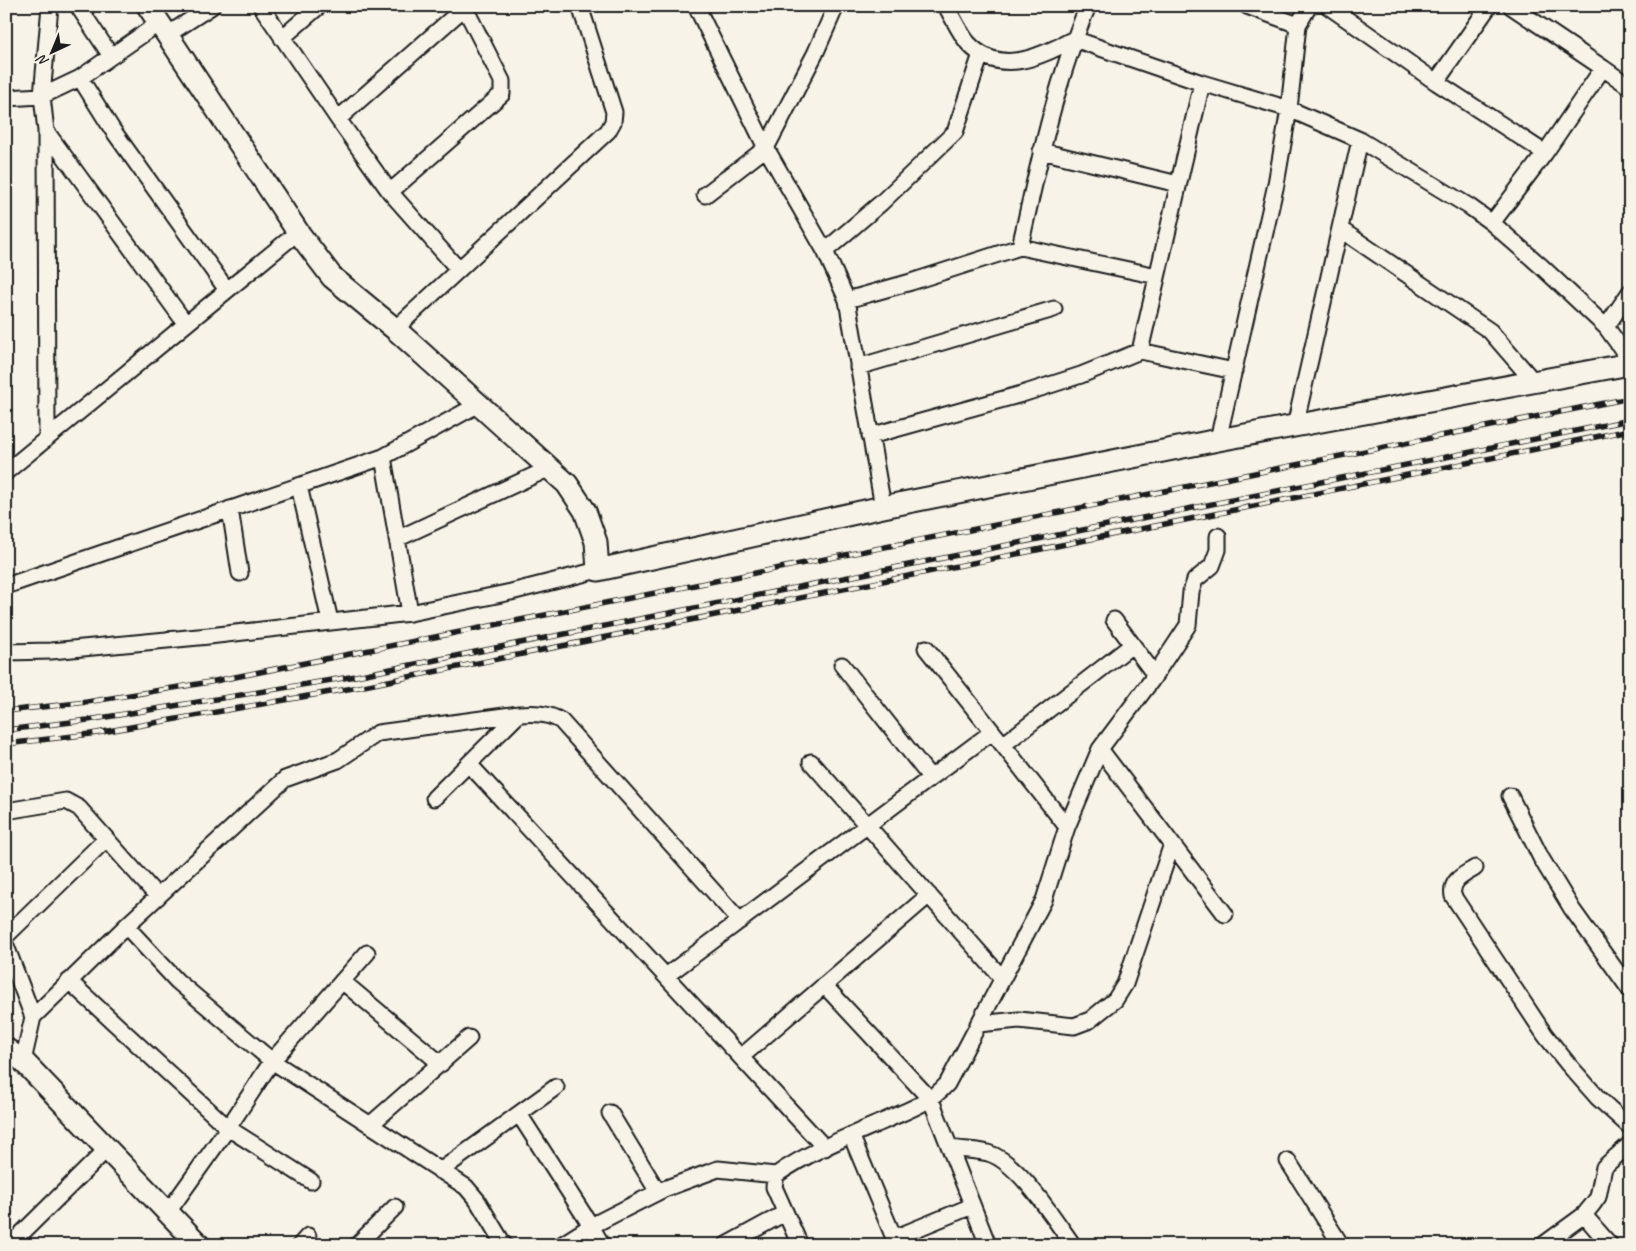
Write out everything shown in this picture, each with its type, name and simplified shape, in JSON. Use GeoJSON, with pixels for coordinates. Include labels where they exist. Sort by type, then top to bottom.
{"type":"FeatureCollection","features":[{"type":"Feature","properties":{"kind":"street"},"geometry":{"type":"LineString","coordinates":[[47,438],[46,131],[42,96],[50,6]]}},
{"type":"Feature","properties":{"kind":"street"},"geometry":{"type":"LineString","coordinates":[[78,6],[112,56]]}},
{"type":"Feature","properties":{"kind":"street"},"geometry":{"type":"LineString","coordinates":[[6,98],[42,96],[80,78],[158,21],[212,6]]}},
{"type":"Feature","properties":{"kind":"street"},"geometry":{"type":"LineString","coordinates":[[261,6],[390,192],[459,270]]}},
{"type":"Feature","properties":{"kind":"street"},"geometry":{"type":"LineString","coordinates":[[282,38],[319,6]]}},
{"type":"Feature","properties":{"kind":"street"},"geometry":{"type":"LineString","coordinates":[[395,329],[608,131],[613,122],[614,112],[580,6]]}},
{"type":"Feature","properties":{"kind":"street"},"geometry":{"type":"LineString","coordinates":[[696,6],[766,148],[825,251],[847,300],[883,507]]}},
{"type":"Feature","properties":{"kind":"street"},"geometry":{"type":"LineString","coordinates":[[705,195],[766,148],[815,54],[836,6]]}},
{"type":"Feature","properties":{"kind":"street"},"geometry":{"type":"LineString","coordinates":[[946,6],[968,42],[981,54],[1000,61],[1021,62],[1074,39],[1202,83],[1288,109],[1360,140],[1470,206],[1492,223],[1606,327],[1630,360]]}},
{"type":"Feature","properties":{"kind":"street"},"geometry":{"type":"LineString","coordinates":[[1020,247],[1041,151],[1074,39],[1088,6]]}},
{"type":"Feature","properties":{"kind":"street"},"geometry":{"type":"LineString","coordinates":[[1247,6],[1298,25]]}},
{"type":"Feature","properties":{"kind":"street"},"geometry":{"type":"LineString","coordinates":[[1218,440],[1276,184],[1288,109],[1298,25],[1309,6]]}},
{"type":"Feature","properties":{"kind":"street"},"geometry":{"type":"LineString","coordinates":[[1328,6],[1436,82],[1545,153]]}},
{"type":"Feature","properties":{"kind":"street"},"geometry":{"type":"LineString","coordinates":[[1436,82],[1489,6]]}},
{"type":"Feature","properties":{"kind":"street"},"geometry":{"type":"LineString","coordinates":[[1511,6],[1630,87]]}},
{"type":"Feature","properties":{"kind":"street"},"geometry":{"type":"LineString","coordinates":[[338,119],[464,7],[502,81],[502,94],[390,192]]}},
{"type":"Feature","properties":{"kind":"street"},"geometry":{"type":"LineString","coordinates":[[158,21],[298,232],[332,277],[395,329],[567,484],[585,511],[596,542],[598,570]]}},
{"type":"Feature","properties":{"kind":"street"},"geometry":{"type":"LineString","coordinates":[[825,251],[881,203],[955,132],[981,54]]}},
{"type":"Feature","properties":{"kind":"street"},"geometry":{"type":"LineString","coordinates":[[1492,223],[1545,153],[1603,68]]}},
{"type":"Feature","properties":{"kind":"street"},"geometry":{"type":"LineString","coordinates":[[80,78],[112,129],[227,290]]}},
{"type":"Feature","properties":{"kind":"street"},"geometry":{"type":"LineString","coordinates":[[1140,351],[1202,83]]}},
{"type":"Feature","properties":{"kind":"street"},"geometry":{"type":"LineString","coordinates":[[46,131],[186,324]]}},
{"type":"Feature","properties":{"kind":"street"},"geometry":{"type":"LineString","coordinates":[[1295,426],[1360,140]]}},
{"type":"Feature","properties":{"kind":"street"},"geometry":{"type":"LineString","coordinates":[[1041,151],[1178,184]]}},
{"type":"Feature","properties":{"kind":"street"},"geometry":{"type":"LineString","coordinates":[[1340,229],[1490,331],[1535,383]]}},
{"type":"Feature","properties":{"kind":"street"},"geometry":{"type":"LineString","coordinates":[[6,472],[298,232]]}},
{"type":"Feature","properties":{"kind":"street"},"geometry":{"type":"LineString","coordinates":[[847,300],[911,282],[1020,247],[1157,276]]}},
{"type":"Feature","properties":{"kind":"street"},"geometry":{"type":"LineString","coordinates":[[1606,327],[1630,292]]}},
{"type":"Feature","properties":{"kind":"street"},"geometry":{"type":"LineString","coordinates":[[858,367],[1054,309]]}},
{"type":"Feature","properties":{"kind":"street"},"geometry":{"type":"LineString","coordinates":[[870,436],[1022,394],[1081,375],[1140,351],[1234,371]]}},
{"type":"Feature","properties":{"kind":"street"},"geometry":{"type":"LineString","coordinates":[[6,652],[61,650],[209,636],[410,613],[512,592],[598,570],[883,507],[1218,440],[1630,364]]}},
{"type":"Feature","properties":{"kind":"street"},"geometry":{"type":"LineString","coordinates":[[6,586],[383,457],[479,404]]}},
{"type":"Feature","properties":{"kind":"street"},"geometry":{"type":"LineString","coordinates":[[383,457],[410,613]]}},
{"type":"Feature","properties":{"kind":"street"},"geometry":{"type":"LineString","coordinates":[[397,539],[550,468]]}},
{"type":"Feature","properties":{"kind":"street"},"geometry":{"type":"LineString","coordinates":[[299,486],[330,621]]}},
{"type":"Feature","properties":{"kind":"street"},"geometry":{"type":"LineString","coordinates":[[230,509],[240,573]]}},
{"type":"Feature","properties":{"kind":"street"},"geometry":{"type":"LineString","coordinates":[[561,1245],[592,1226],[658,1192],[718,1169],[776,1175],[851,1135],[931,1100],[947,1084],[1044,900],[1067,827],[1100,749],[1155,675],[1188,625],[1191,592],[1195,580],[1212,566],[1218,550],[1218,536]]}},
{"type":"Feature","properties":{"kind":"street"},"geometry":{"type":"LineString","coordinates":[[1114,620],[1155,675]]}},
{"type":"Feature","properties":{"kind":"street"},"geometry":{"type":"LineString","coordinates":[[1003,745],[1132,645]]}},
{"type":"Feature","properties":{"kind":"street"},"geometry":{"type":"LineString","coordinates":[[926,648],[1067,827]]}},
{"type":"Feature","properties":{"kind":"street"},"geometry":{"type":"LineString","coordinates":[[842,665],[930,777]]}},
{"type":"Feature","properties":{"kind":"street"},"geometry":{"type":"LineString","coordinates":[[434,798],[519,714]]}},
{"type":"Feature","properties":{"kind":"street"},"geometry":{"type":"LineString","coordinates":[[199,1245],[108,1148],[11,1052],[32,1016],[285,779],[338,760],[378,734],[519,714],[545,714],[562,721],[740,921]]}},
{"type":"Feature","properties":{"kind":"street"},"geometry":{"type":"LineString","coordinates":[[666,976],[992,732]]}},
{"type":"Feature","properties":{"kind":"street"},"geometry":{"type":"LineString","coordinates":[[1100,749],[1225,914]]}},
{"type":"Feature","properties":{"kind":"street"},"geometry":{"type":"LineString","coordinates":[[811,762],[1002,978]]}},
{"type":"Feature","properties":{"kind":"street"},"geometry":{"type":"LineString","coordinates":[[469,764],[825,1148]]}},
{"type":"Feature","properties":{"kind":"street"},"geometry":{"type":"LineString","coordinates":[[1510,796],[1540,858],[1572,909],[1630,990]]}},
{"type":"Feature","properties":{"kind":"street"},"geometry":{"type":"LineString","coordinates":[[6,811],[66,801],[78,808],[158,897]]}},
{"type":"Feature","properties":{"kind":"street"},"geometry":{"type":"LineString","coordinates":[[6,936],[106,839]]}},
{"type":"Feature","properties":{"kind":"street"},"geometry":{"type":"LineString","coordinates":[[978,1024],[1019,1020],[1074,1026],[1090,1020],[1115,1000],[1125,984],[1172,844]]}},
{"type":"Feature","properties":{"kind":"street"},"geometry":{"type":"LineString","coordinates":[[1475,868],[1455,881],[1451,890],[1453,896],[1545,1035],[1598,1098],[1630,1127]]}},
{"type":"Feature","properties":{"kind":"street"},"geometry":{"type":"LineString","coordinates":[[741,1057],[929,895]]}},
{"type":"Feature","properties":{"kind":"street"},"geometry":{"type":"LineString","coordinates":[[126,926],[177,980],[272,1061],[466,1187],[477,1200],[504,1245]]}},
{"type":"Feature","properties":{"kind":"street"},"geometry":{"type":"LineString","coordinates":[[6,946],[32,1016]]}},
{"type":"Feature","properties":{"kind":"street"},"geometry":{"type":"LineString","coordinates":[[168,1212],[228,1128],[272,1061],[367,952]]}},
{"type":"Feature","properties":{"kind":"street"},"geometry":{"type":"LineString","coordinates":[[69,981],[228,1128],[311,1181]]}},
{"type":"Feature","properties":{"kind":"street"},"geometry":{"type":"LineString","coordinates":[[342,981],[440,1064]]}},
{"type":"Feature","properties":{"kind":"street"},"geometry":{"type":"LineString","coordinates":[[824,985],[931,1100],[988,1245]]}},
{"type":"Feature","properties":{"kind":"street"},"geometry":{"type":"LineString","coordinates":[[370,1125],[469,1038]]}},
{"type":"Feature","properties":{"kind":"street"},"geometry":{"type":"LineString","coordinates":[[440,1170],[556,1087]]}},
{"type":"Feature","properties":{"kind":"street"},"geometry":{"type":"LineString","coordinates":[[610,1113],[658,1192]]}},
{"type":"Feature","properties":{"kind":"street"},"geometry":{"type":"LineString","coordinates":[[519,1114],[592,1226],[602,1245]]}},
{"type":"Feature","properties":{"kind":"street"},"geometry":{"type":"LineString","coordinates":[[851,1135],[895,1241],[972,1206]]}},
{"type":"Feature","properties":{"kind":"street"},"geometry":{"type":"LineString","coordinates":[[1543,1245],[1584,1215],[1598,1197],[1604,1167],[1630,1144]]}},
{"type":"Feature","properties":{"kind":"street"},"geometry":{"type":"LineString","coordinates":[[13,1244],[108,1148]]}},
{"type":"Feature","properties":{"kind":"street"},"geometry":{"type":"LineString","coordinates":[[950,1148],[988,1153],[1003,1160],[1025,1182],[1073,1245]]}},
{"type":"Feature","properties":{"kind":"street"},"geometry":{"type":"LineString","coordinates":[[1288,1161],[1341,1245]]}},
{"type":"Feature","properties":{"kind":"street"},"geometry":{"type":"LineString","coordinates":[[776,1175],[774,1187],[800,1245]]}},
{"type":"Feature","properties":{"kind":"street"},"geometry":{"type":"LineString","coordinates":[[357,1245],[395,1207]]}},
{"type":"Feature","properties":{"kind":"street"},"geometry":{"type":"LineString","coordinates":[[726,1245],[785,1213]]}},
{"type":"Feature","properties":{"kind":"street"},"geometry":{"type":"LineString","coordinates":[[1584,1215],[1610,1245]]}},
{"type":"Feature","properties":{"kind":"railway"},"geometry":{"type":"LineString","coordinates":[[6,711],[87,702],[210,682],[1630,398]]}},
{"type":"Feature","properties":{"kind":"railway"},"geometry":{"type":"LineString","coordinates":[[6,730],[88,720],[356,676],[1630,420]]}},
{"type":"Feature","properties":{"kind":"railway"},"geometry":{"type":"LineString","coordinates":[[6,744],[91,734],[359,687],[1630,430]]}}]}
